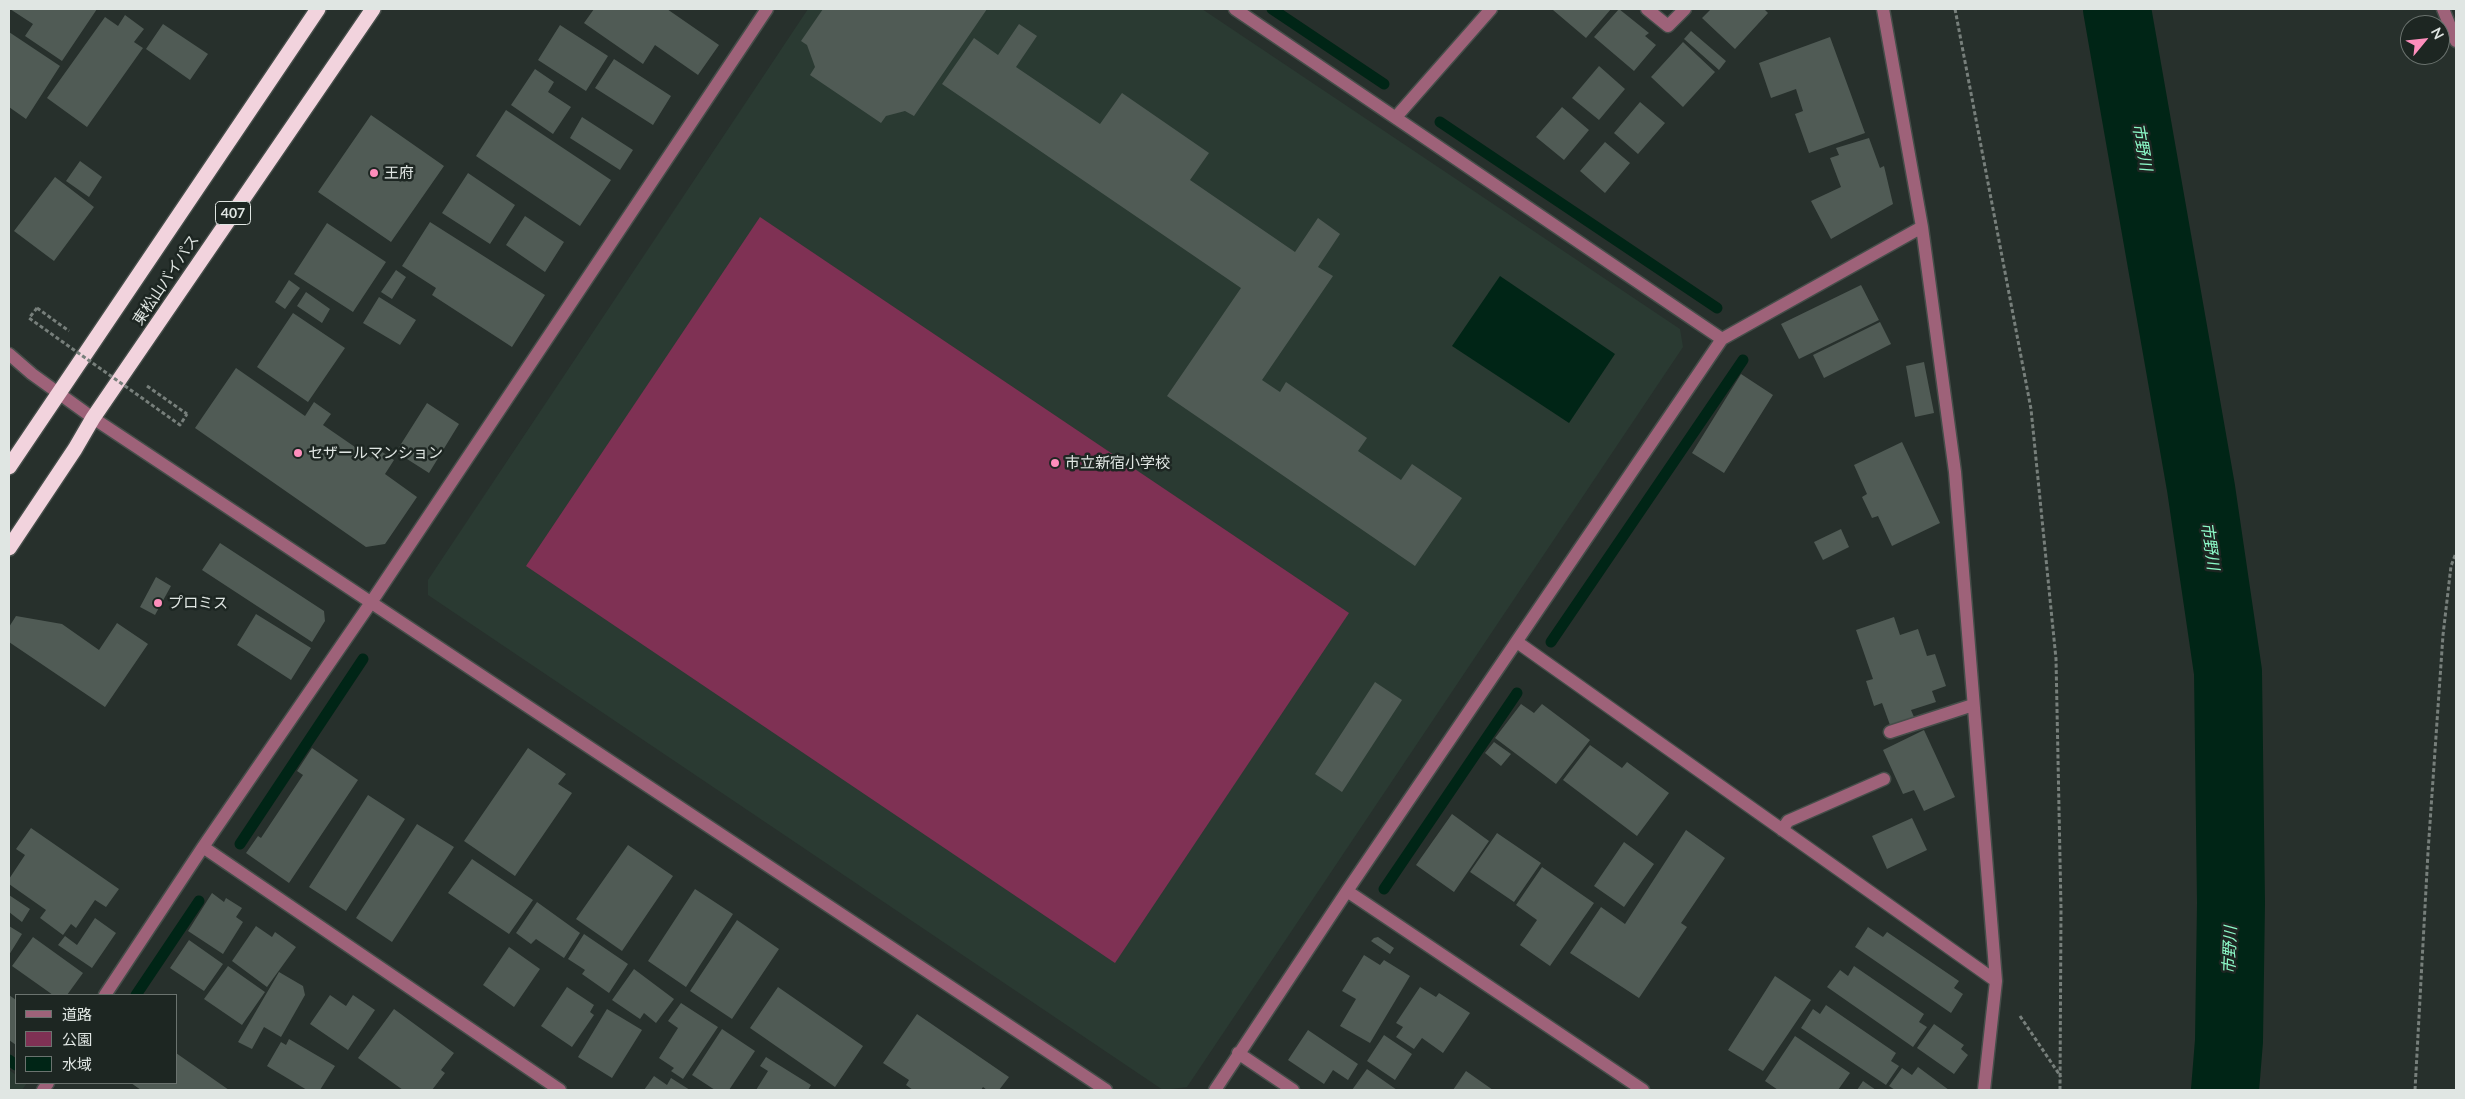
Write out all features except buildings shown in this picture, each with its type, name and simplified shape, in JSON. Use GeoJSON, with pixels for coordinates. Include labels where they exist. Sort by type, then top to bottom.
{"type":"FeatureCollection","features":[{"type":"Feature","properties":{"kind":"highway","name":"東松山バイパス"},"geometry":{"type":"LineString","coordinates":[[9,468],[318,9]]}},
{"type":"Feature","properties":{"kind":"highway","name":"東松山バイパス"},"geometry":{"type":"LineString","coordinates":[[9,548],[94,418],[373,9]]}},
{"type":"Feature","properties":{"kind":"street"},"geometry":{"type":"LineString","coordinates":[[106,994],[203,847],[372,601],[766,9]]}},
{"type":"Feature","properties":{"kind":"street"},"geometry":{"type":"LineString","coordinates":[[1235,9],[1722,339]]}},
{"type":"Feature","properties":{"kind":"street"},"geometry":{"type":"LineString","coordinates":[[1396,117],[1491,9]]}},
{"type":"Feature","properties":{"kind":"street"},"geometry":{"type":"LineString","coordinates":[[1647,9],[1668,26],[1685,9]]}},
{"type":"Feature","properties":{"kind":"street"},"geometry":{"type":"LineString","coordinates":[[1883,9],[1922,227],[1955,472],[1996,981],[1984,1090]]}},
{"type":"Feature","properties":{"kind":"street"},"geometry":{"type":"LineString","coordinates":[[2443,9],[2456,41]]}},
{"type":"Feature","properties":{"kind":"street"},"geometry":{"type":"LineString","coordinates":[[1215,1090],[1347,891],[1722,339],[1922,227]]}},
{"type":"Feature","properties":{"kind":"street"},"geometry":{"type":"LineString","coordinates":[[9,354],[32,374],[94,418],[1106,1090]]}},
{"type":"Feature","properties":{"kind":"street"},"geometry":{"type":"LineString","coordinates":[[1517,642],[1996,981]]}},
{"type":"Feature","properties":{"kind":"street"},"geometry":{"type":"LineString","coordinates":[[1890,732],[1973,705]]}},
{"type":"Feature","properties":{"kind":"street"},"geometry":{"type":"LineString","coordinates":[[1782,830],[1788,821],[1884,779]]}},
{"type":"Feature","properties":{"kind":"street"},"geometry":{"type":"LineString","coordinates":[[203,847],[560,1090]]}},
{"type":"Feature","properties":{"kind":"street"},"geometry":{"type":"LineString","coordinates":[[1347,891],[1643,1090]]}},
{"type":"Feature","properties":{"kind":"street"},"geometry":{"type":"LineString","coordinates":[[1238,1053],[1293,1090]]}},
{"type":"Feature","properties":{"kind":"path"},"geometry":{"type":"LineString","coordinates":[[1955,9],[2031,409],[2054,640],[2061,909],[2061,1090]]}},
{"type":"Feature","properties":{"kind":"path"},"geometry":{"type":"LineString","coordinates":[[74,334],[37,308],[29,318],[180,425],[187,414],[147,386]]}},
{"type":"Feature","properties":{"kind":"path"},"geometry":{"type":"LineString","coordinates":[[2415,1090],[2428,852],[2443,645],[2451,566],[2456,553]]}},
{"type":"Feature","properties":{"kind":"path"},"geometry":{"type":"LineString","coordinates":[[1996,981],[2061,1078]]}},
{"type":"Feature","properties":{"kind":"shaded area","name":"市立新宿小学校"},"geometry":{"type":"Polygon","coordinates":[[[808,9],[1202,9],[1680,329],[1683,347],[1187,1087],[1163,1090],[428,595],[428,580],[808,9]]]}},
{"type":"Feature","properties":{"kind":"shaded area"},"geometry":{"type":"Polygon","coordinates":[[[9,1070],[15,1074],[15,1084],[26,1084],[22,1090],[9,1090],[9,1070]]]}},
{"type":"Feature","properties":{"kind":"green space"},"geometry":{"type":"Polygon","coordinates":[[[760,217],[1349,613],[1115,963],[526,566],[760,217]]]}},
{"type":"Feature","properties":{"kind":"water"},"geometry":{"type":"Polygon","coordinates":[[[1500,276],[1615,354],[1569,423],[1452,346],[1500,276]]]}},
{"type":"Feature","properties":{"kind":"waterway"},"geometry":{"type":"LineString","coordinates":[[1272,9],[1384,84]]}},
{"type":"Feature","properties":{"kind":"waterway","name":"市野川"},"geometry":{"type":"LineString","coordinates":[[2117,9],[2201,488],[2228,672],[2231,903],[2229,1041],[2225,1090]]}},
{"type":"Feature","properties":{"kind":"waterway"},"geometry":{"type":"LineString","coordinates":[[1440,122],[1717,308]]}},
{"type":"Feature","properties":{"kind":"waterway"},"geometry":{"type":"LineString","coordinates":[[1551,642],[1743,360]]}},
{"type":"Feature","properties":{"kind":"waterway"},"geometry":{"type":"LineString","coordinates":[[240,844],[363,659]]}},
{"type":"Feature","properties":{"kind":"waterway"},"geometry":{"type":"LineString","coordinates":[[1384,889],[1517,693]]}},
{"type":"Feature","properties":{"kind":"waterway"},"geometry":{"type":"LineString","coordinates":[[137,994],[199,901]]}},
{"type":"Feature","properties":{"kind":"waterway"},"geometry":{"type":"LineString","coordinates":[[9,1060],[15,1064]]}},
{"type":"Feature","properties":{"kind":"place","name":"王府"},"geometry":{"type":"Point","coordinates":[374,173]}},
{"type":"Feature","properties":{"kind":"place","name":"セザールマンション"},"geometry":{"type":"Point","coordinates":[298,453]}},
{"type":"Feature","properties":{"kind":"place","name":"市立新宿小学校"},"geometry":{"type":"Point","coordinates":[1055,463]}},
{"type":"Feature","properties":{"kind":"place","name":"プロミス"},"geometry":{"type":"Point","coordinates":[158,603]}}]}
